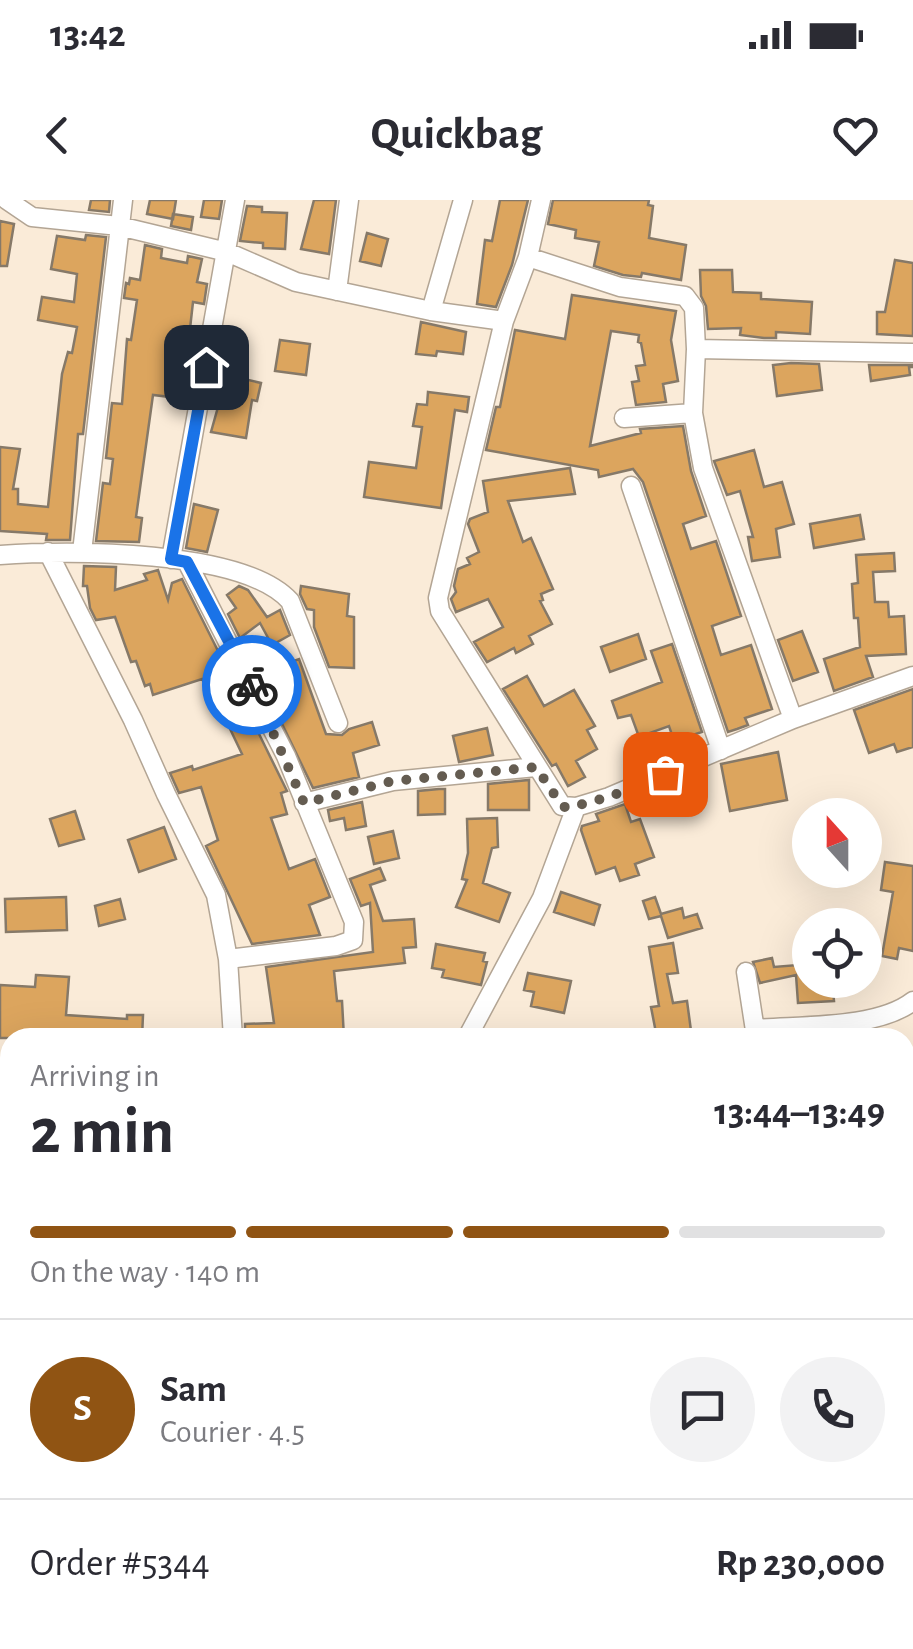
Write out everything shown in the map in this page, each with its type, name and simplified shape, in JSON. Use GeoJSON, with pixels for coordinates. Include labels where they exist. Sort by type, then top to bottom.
{"type":"FeatureCollection","features":[{"type":"Feature","properties":{"kind":"street"},"geometry":{"type":"LineString","coordinates":[[7,200],[32,217],[119,226],[227,252],[296,282],[431,312],[504,321]]}},
{"type":"Feature","properties":{"kind":"street"},"geometry":{"type":"LineString","coordinates":[[82,552],[123,200]]}},
{"type":"Feature","properties":{"kind":"street"},"geometry":{"type":"LineString","coordinates":[[228,959],[326,948],[353,940],[354,922],[242,665],[179,560],[235,200]]}},
{"type":"Feature","properties":{"kind":"street"},"geometry":{"type":"LineString","coordinates":[[336,291],[349,200]]}},
{"type":"Feature","properties":{"kind":"street"},"geometry":{"type":"LineString","coordinates":[[431,312],[463,200]]}},
{"type":"Feature","properties":{"kind":"street"},"geometry":{"type":"LineString","coordinates":[[541,200],[528,257],[504,321],[438,598],[440,611],[562,806],[576,807],[913,676]]}},
{"type":"Feature","properties":{"kind":"street"},"geometry":{"type":"LineString","coordinates":[[528,257],[620,287],[685,296],[694,308],[693,413],[702,468],[793,720]]}},
{"type":"Feature","properties":{"kind":"street"},"geometry":{"type":"LineString","coordinates":[[696,349],[913,353]]}},
{"type":"Feature","properties":{"kind":"street"},"geometry":{"type":"LineString","coordinates":[[624,418],[693,413]]}},
{"type":"Feature","properties":{"kind":"street"},"geometry":{"type":"LineString","coordinates":[[631,486],[721,750]]}},
{"type":"Feature","properties":{"kind":"street"},"geometry":{"type":"LineString","coordinates":[[48,552],[134,720],[216,894],[228,959],[233,1028]]}},
{"type":"Feature","properties":{"kind":"street"},"geometry":{"type":"LineString","coordinates":[[0,555],[82,552],[179,560],[263,580],[277,587],[290,601],[338,723]]}},
{"type":"Feature","properties":{"kind":"street"},"geometry":{"type":"LineString","coordinates":[[304,803],[393,781],[536,767]]}},
{"type":"Feature","properties":{"kind":"street"},"geometry":{"type":"LineString","coordinates":[[472,1028],[542,898],[576,807]]}},
{"type":"Feature","properties":{"kind":"street"},"geometry":{"type":"LineString","coordinates":[[746,972],[755,1028]]}},
{"type":"Feature","properties":{"kind":"street"},"geometry":{"type":"LineString","coordinates":[[798,1028],[873,1019],[898,1012],[913,1000]]}},
{"type":"Feature","properties":{"kind":"building"},"geometry":{"type":"Polygon","coordinates":[[[91,200],[110,200],[109,212],[89,210],[91,200]]]}},
{"type":"Feature","properties":{"kind":"building"},"geometry":{"type":"Polygon","coordinates":[[[150,200],[176,200],[173,219],[147,214],[150,200]]]}},
{"type":"Feature","properties":{"kind":"building"},"geometry":{"type":"Polygon","coordinates":[[[204,200],[222,200],[219,219],[201,217],[204,200]]]}},
{"type":"Feature","properties":{"kind":"building"},"geometry":{"type":"Polygon","coordinates":[[[314,200],[336,200],[329,254],[301,249],[314,200]]]}},
{"type":"Feature","properties":{"kind":"building"},"geometry":{"type":"Polygon","coordinates":[[[500,200],[528,200],[512,265],[496,307],[477,304],[485,240],[492,241],[500,200]]]}},
{"type":"Feature","properties":{"kind":"building"},"geometry":{"type":"Polygon","coordinates":[[[553,200],[649,200],[648,205],[653,206],[649,238],[686,245],[681,280],[642,273],[641,277],[623,275],[594,266],[599,242],[575,238],[576,230],[548,224],[553,200]]]}},
{"type":"Feature","properties":{"kind":"building"},"geometry":{"type":"Polygon","coordinates":[[[247,206],[262,207],[262,212],[287,213],[285,249],[240,241],[247,206]]]}},
{"type":"Feature","properties":{"kind":"building"},"geometry":{"type":"Polygon","coordinates":[[[173,214],[193,217],[191,230],[171,226],[173,214]]]}},
{"type":"Feature","properties":{"kind":"building"},"geometry":{"type":"Polygon","coordinates":[[[0,221],[14,224],[7,266],[0,266],[0,221]]]}},
{"type":"Feature","properties":{"kind":"building"},"geometry":{"type":"Polygon","coordinates":[[[367,233],[388,239],[381,266],[360,261],[367,233]]]}},
{"type":"Feature","properties":{"kind":"building"},"geometry":{"type":"Polygon","coordinates":[[[86,235],[106,237],[83,434],[78,434],[70,540],[46,540],[47,534],[0,531],[0,447],[20,449],[13,489],[18,489],[18,504],[48,507],[62,374],[68,352],[72,353],[77,327],[38,320],[42,297],[74,302],[77,274],[51,269],[57,236],[85,240],[86,235]]]}},
{"type":"Feature","properties":{"kind":"building"},"geometry":{"type":"Polygon","coordinates":[[[145,245],[162,249],[161,258],[187,263],[188,256],[202,259],[197,282],[207,284],[204,304],[193,302],[185,373],[191,374],[187,399],[153,395],[136,517],[142,518],[139,542],[96,541],[103,483],[110,484],[113,459],[106,458],[112,403],[122,404],[127,339],[131,340],[137,300],[124,298],[126,283],[130,278],[140,280],[145,245]]]}},
{"type":"Feature","properties":{"kind":"building"},"geometry":{"type":"Polygon","coordinates":[[[895,260],[913,263],[913,336],[877,334],[877,312],[885,312],[895,260]]]}},
{"type":"Feature","properties":{"kind":"building"},"geometry":{"type":"Polygon","coordinates":[[[700,270],[732,270],[733,292],[761,293],[761,299],[812,302],[810,334],[776,332],[776,338],[764,338],[740,335],[741,328],[708,329],[700,270]]]}},
{"type":"Feature","properties":{"kind":"building"},"geometry":{"type":"Polygon","coordinates":[[[572,295],[676,311],[671,340],[678,381],[663,384],[666,402],[636,405],[632,382],[639,381],[636,366],[645,365],[639,335],[611,331],[590,446],[641,433],[640,429],[683,426],[691,471],[706,516],[683,524],[691,549],[716,541],[741,616],[712,626],[721,655],[751,645],[772,709],[745,718],[748,725],[728,732],[643,482],[633,469],[599,477],[598,470],[486,450],[496,407],[500,407],[515,330],[565,339],[572,295]]]}},
{"type":"Feature","properties":{"kind":"building"},"geometry":{"type":"Polygon","coordinates":[[[421,322],[466,332],[463,354],[416,354],[421,322]]]}},
{"type":"Feature","properties":{"kind":"building"},"geometry":{"type":"Polygon","coordinates":[[[280,340],[310,344],[306,375],[275,371],[280,340]]]}},
{"type":"Feature","properties":{"kind":"building"},"geometry":{"type":"Polygon","coordinates":[[[819,364],[822,390],[777,396],[773,365],[819,364]]]}},
{"type":"Feature","properties":{"kind":"building"},"geometry":{"type":"Polygon","coordinates":[[[869,365],[913,367],[909,367],[910,375],[871,381],[869,365]]]}},
{"type":"Feature","properties":{"kind":"building"},"geometry":{"type":"Polygon","coordinates":[[[227,375],[261,383],[257,401],[252,400],[246,438],[211,432],[227,375]]]}},
{"type":"Feature","properties":{"kind":"building"},"geometry":{"type":"Polygon","coordinates":[[[428,392],[469,397],[467,412],[455,410],[441,508],[364,497],[369,462],[416,468],[422,427],[413,426],[417,404],[427,405],[428,392]]]}},
{"type":"Feature","properties":{"kind":"building"},"geometry":{"type":"Polygon","coordinates":[[[754,450],[764,487],[782,482],[794,524],[776,529],[780,557],[752,561],[748,537],[753,537],[740,491],[727,495],[714,461],[754,450]]]}},
{"type":"Feature","properties":{"kind":"building"},"geometry":{"type":"Polygon","coordinates":[[[570,468],[575,494],[508,501],[523,542],[531,538],[553,589],[541,594],[540,601],[552,624],[529,636],[533,644],[516,653],[514,648],[487,662],[474,642],[503,627],[488,599],[456,612],[451,599],[456,592],[458,569],[470,564],[467,558],[479,552],[468,524],[470,519],[488,512],[483,481],[570,468]]]}},
{"type":"Feature","properties":{"kind":"building"},"geometry":{"type":"Polygon","coordinates":[[[194,504],[218,510],[207,552],[186,548],[194,504]]]}},
{"type":"Feature","properties":{"kind":"building"},"geometry":{"type":"Polygon","coordinates":[[[860,515],[864,539],[814,548],[810,524],[860,515]]]}},
{"type":"Feature","properties":{"kind":"building"},"geometry":{"type":"Polygon","coordinates":[[[894,553],[895,571],[873,572],[875,602],[888,602],[889,617],[904,616],[906,654],[866,656],[873,677],[834,691],[824,659],[860,647],[852,584],[858,583],[856,555],[894,553]]]}},
{"type":"Feature","properties":{"kind":"building"},"geometry":{"type":"Polygon","coordinates":[[[84,566],[116,567],[115,590],[147,580],[144,574],[158,570],[168,600],[172,583],[182,579],[228,671],[205,684],[202,679],[153,695],[150,684],[145,686],[136,661],[131,662],[115,617],[96,620],[87,586],[83,586],[84,566]]]}},
{"type":"Feature","properties":{"kind":"building"},"geometry":{"type":"Polygon","coordinates":[[[239,586],[248,590],[267,617],[280,610],[290,635],[272,645],[260,623],[240,638],[228,614],[236,608],[227,595],[239,586]]]}},
{"type":"Feature","properties":{"kind":"building"},"geometry":{"type":"Polygon","coordinates":[[[301,586],[349,594],[347,616],[354,617],[354,668],[329,667],[314,627],[314,610],[307,609],[301,586]]]}},
{"type":"Feature","properties":{"kind":"building"},"geometry":{"type":"Polygon","coordinates":[[[802,631],[818,672],[793,681],[778,640],[802,631]]]}},
{"type":"Feature","properties":{"kind":"building"},"geometry":{"type":"Polygon","coordinates":[[[638,634],[646,659],[610,672],[601,647],[638,634]]]}},
{"type":"Feature","properties":{"kind":"building"},"geometry":{"type":"Polygon","coordinates":[[[672,644],[702,732],[674,741],[669,726],[639,737],[631,715],[618,718],[612,701],[662,682],[651,651],[672,644]]]}},
{"type":"Feature","properties":{"kind":"building"},"geometry":{"type":"Polygon","coordinates":[[[299,659],[326,734],[342,735],[372,722],[379,745],[353,753],[359,777],[313,788],[258,674],[299,659]]]}},
{"type":"Feature","properties":{"kind":"building"},"geometry":{"type":"Polygon","coordinates":[[[527,676],[544,706],[574,690],[595,726],[587,730],[597,749],[576,761],[585,777],[568,786],[503,689],[527,676]]]}},
{"type":"Feature","properties":{"kind":"building"},"geometry":{"type":"Polygon","coordinates":[[[234,683],[287,791],[281,793],[287,814],[271,818],[289,869],[315,859],[330,897],[309,905],[320,935],[252,944],[206,846],[218,840],[201,787],[179,793],[170,773],[242,754],[212,691],[234,683]]]}},
{"type":"Feature","properties":{"kind":"building"},"geometry":{"type":"Polygon","coordinates":[[[913,689],[913,747],[897,752],[894,744],[869,753],[854,710],[913,689]]]}},
{"type":"Feature","properties":{"kind":"building"},"geometry":{"type":"Polygon","coordinates":[[[487,728],[493,755],[459,762],[453,736],[487,728]]]}},
{"type":"Feature","properties":{"kind":"building"},"geometry":{"type":"Polygon","coordinates":[[[778,752],[787,800],[730,811],[721,764],[778,752]]]}},
{"type":"Feature","properties":{"kind":"building"},"geometry":{"type":"Polygon","coordinates":[[[529,780],[529,810],[488,810],[488,784],[529,780]]]}},
{"type":"Feature","properties":{"kind":"building"},"geometry":{"type":"Polygon","coordinates":[[[445,789],[445,814],[418,815],[418,791],[445,789]]]}},
{"type":"Feature","properties":{"kind":"building"},"geometry":{"type":"Polygon","coordinates":[[[362,802],[366,826],[346,830],[344,818],[330,821],[328,810],[362,802]]]}},
{"type":"Feature","properties":{"kind":"building"},"geometry":{"type":"Polygon","coordinates":[[[625,804],[631,822],[640,819],[654,857],[635,864],[639,875],[620,881],[615,867],[596,874],[581,830],[582,826],[599,821],[596,814],[625,804]]]}},
{"type":"Feature","properties":{"kind":"building"},"geometry":{"type":"Polygon","coordinates":[[[75,811],[84,839],[59,846],[50,819],[75,811]]]}},
{"type":"Feature","properties":{"kind":"building"},"geometry":{"type":"Polygon","coordinates":[[[497,818],[498,847],[492,848],[483,883],[510,893],[499,922],[456,907],[467,880],[462,879],[468,853],[467,819],[497,818]]]}},
{"type":"Feature","properties":{"kind":"building"},"geometry":{"type":"Polygon","coordinates":[[[164,827],[176,859],[139,872],[128,840],[164,827]]]}},
{"type":"Feature","properties":{"kind":"building"},"geometry":{"type":"Polygon","coordinates":[[[393,831],[399,858],[374,864],[368,837],[393,831]]]}},
{"type":"Feature","properties":{"kind":"building"},"geometry":{"type":"Polygon","coordinates":[[[885,862],[913,866],[913,951],[899,948],[897,959],[882,956],[893,892],[881,890],[885,862]]]}},
{"type":"Feature","properties":{"kind":"building"},"geometry":{"type":"Polygon","coordinates":[[[380,868],[385,880],[370,885],[383,921],[414,919],[416,947],[403,948],[405,963],[334,971],[343,1028],[245,1028],[245,1024],[274,1023],[266,967],[373,952],[370,903],[361,906],[350,879],[380,868]]]}},
{"type":"Feature","properties":{"kind":"building"},"geometry":{"type":"Polygon","coordinates":[[[561,892],[600,905],[594,925],[554,912],[561,892]]]}},
{"type":"Feature","properties":{"kind":"building"},"geometry":{"type":"Polygon","coordinates":[[[66,897],[67,930],[6,932],[5,899],[66,897]]]}},
{"type":"Feature","properties":{"kind":"building"},"geometry":{"type":"Polygon","coordinates":[[[655,897],[661,914],[682,908],[684,918],[697,914],[702,928],[668,938],[661,916],[649,919],[643,901],[655,897]]]}},
{"type":"Feature","properties":{"kind":"building"},"geometry":{"type":"Polygon","coordinates":[[[120,899],[125,919],[99,926],[95,906],[120,899]]]}},
{"type":"Feature","properties":{"kind":"building"},"geometry":{"type":"Polygon","coordinates":[[[673,943],[678,973],[667,974],[673,1003],[687,1001],[691,1028],[655,1028],[651,1007],[659,1006],[649,947],[673,943]]]}},
{"type":"Feature","properties":{"kind":"building"},"geometry":{"type":"Polygon","coordinates":[[[436,944],[485,953],[483,961],[487,962],[481,985],[442,977],[444,970],[432,968],[436,944]]]}},
{"type":"Feature","properties":{"kind":"building"},"geometry":{"type":"Polygon","coordinates":[[[772,958],[774,967],[792,966],[792,976],[760,983],[753,962],[772,958]]]}},
{"type":"Feature","properties":{"kind":"building"},"geometry":{"type":"Polygon","coordinates":[[[528,973],[571,981],[564,1013],[531,1006],[534,992],[524,990],[528,973]]]}},
{"type":"Feature","properties":{"kind":"building"},"geometry":{"type":"Polygon","coordinates":[[[36,975],[69,977],[66,1015],[127,1019],[127,1015],[143,1015],[142,1028],[0,1028],[0,985],[35,987],[36,975]]]}},
{"type":"Feature","properties":{"kind":"building"},"geometry":{"type":"Polygon","coordinates":[[[798,998],[834,998],[834,1001],[798,1003],[798,998]]]}},
{"type":"Feature","properties":{"kind":"way so far"},"geometry":{"type":"LineString","coordinates":[[252,685],[304,803],[393,781],[536,767],[562,806],[568,808],[609,797],[665,774]]}},
{"type":"Feature","properties":{"kind":"route"},"geometry":{"type":"LineString","coordinates":[[206,367],[171,559],[187,562],[252,685]]}}]}
